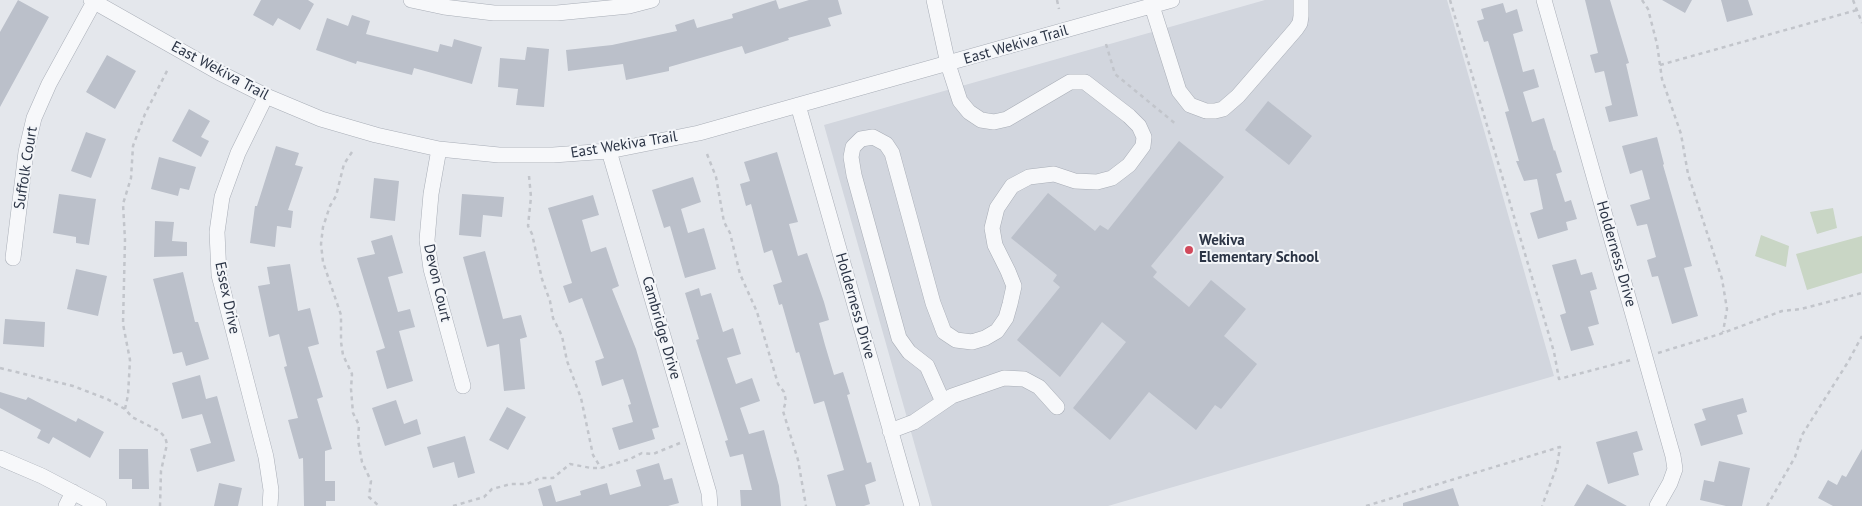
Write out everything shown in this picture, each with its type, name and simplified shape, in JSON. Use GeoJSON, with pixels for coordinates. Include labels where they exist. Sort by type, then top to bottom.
{"type":"FeatureCollection","features":[{"type":"Feature","properties":{"kind":"street"},"geometry":{"type":"LineString","coordinates":[[411,0],[444,7],[494,13],[557,13],[629,6],[652,0]]}},
{"type":"Feature","properties":{"kind":"street"},"geometry":{"type":"LineString","coordinates":[[934,0],[948,64],[960,101],[969,112],[981,120],[994,122],[1008,118],[1070,82],[1085,82],[1129,116],[1139,126],[1144,137],[1143,146],[1129,165],[1112,178],[1097,182],[1075,181],[1054,174],[1029,177],[1012,186],[997,208],[992,228],[995,245],[1014,286],[1010,304],[1006,318],[996,330],[985,338],[972,342],[956,340],[944,332],[933,303],[892,153],[886,144],[873,137],[861,140],[853,147],[851,157],[854,175],[899,338],[909,352],[927,366],[943,402]]}},
{"type":"Feature","properties":{"kind":"street","name":"East Wekiva Trail"},"geometry":{"type":"LineString","coordinates":[[93,1],[220,73],[266,96],[321,119],[376,135],[439,149],[517,155],[553,155],[609,151],[698,133],[1172,0]]}},
{"type":"Feature","properties":{"kind":"street"},"geometry":{"type":"LineString","coordinates":[[1152,6],[1179,91],[1190,105],[1206,111],[1215,111],[1223,109],[1238,96],[1296,29],[1300,23],[1301,0]]}},
{"type":"Feature","properties":{"kind":"street","name":"Holderness Drive"},"geometry":{"type":"LineString","coordinates":[[1544,0],[1673,456],[1675,469],[1670,483],[1657,506]]}},
{"type":"Feature","properties":{"kind":"street","name":"Suffolk Court"},"geometry":{"type":"LineString","coordinates":[[13,258],[26,152],[34,118],[49,84],[93,1]]}},
{"type":"Feature","properties":{"kind":"street","name":"Essex Drive"},"geometry":{"type":"LineString","coordinates":[[266,96],[238,153],[222,196],[217,232],[219,275],[266,457],[270,506]]}},
{"type":"Feature","properties":{"kind":"street","name":"Holderness Drive"},"geometry":{"type":"LineString","coordinates":[[798,105],[912,506]]}},
{"type":"Feature","properties":{"kind":"street","name":"Devon Court"},"geometry":{"type":"LineString","coordinates":[[439,149],[431,194],[427,240],[431,269],[463,386]]}},
{"type":"Feature","properties":{"kind":"street","name":"Cambridge Drive"},"geometry":{"type":"LineString","coordinates":[[609,151],[710,493],[710,506]]}},
{"type":"Feature","properties":{"kind":"street"},"geometry":{"type":"LineString","coordinates":[[890,431],[914,422],[952,396],[1004,378],[1024,378],[1039,387],[1057,407]]}},
{"type":"Feature","properties":{"kind":"street"},"geometry":{"type":"LineString","coordinates":[[0,458],[42,476],[99,506]]}},
{"type":"Feature","properties":{"kind":"street"},"geometry":{"type":"LineString","coordinates":[[66,506],[73,492]]}},
{"type":"Feature","properties":{"kind":"path"},"geometry":{"type":"LineString","coordinates":[[1057,0],[1059,9]]}},
{"type":"Feature","properties":{"kind":"path"},"geometry":{"type":"LineString","coordinates":[[1450,0],[1554,352],[1559,378],[1679,347],[1782,311],[1809,307],[1862,293]]}},
{"type":"Feature","properties":{"kind":"path"},"geometry":{"type":"LineString","coordinates":[[1642,0],[1648,9],[1662,79],[1681,134],[1688,174],[1722,279],[1727,309],[1723,332]]}},
{"type":"Feature","properties":{"kind":"path"},"geometry":{"type":"LineString","coordinates":[[1853,0],[1862,23]]}},
{"type":"Feature","properties":{"kind":"path"},"geometry":{"type":"LineString","coordinates":[[1660,65],[1856,10]]}},
{"type":"Feature","properties":{"kind":"path"},"geometry":{"type":"LineString","coordinates":[[1106,44],[1115,74],[1177,125]]}},
{"type":"Feature","properties":{"kind":"path"},"geometry":{"type":"LineString","coordinates":[[125,409],[128,395],[130,360],[123,324],[125,240],[123,204],[131,178],[134,146],[145,114],[168,70]]}},
{"type":"Feature","properties":{"kind":"path"},"geometry":{"type":"LineString","coordinates":[[352,152],[344,164],[336,196],[330,206],[323,227],[321,244],[323,262],[341,314],[342,355],[352,374],[353,414],[359,425],[358,440],[362,462],[371,481],[369,497],[379,506]]}},
{"type":"Feature","properties":{"kind":"path"},"geometry":{"type":"LineString","coordinates":[[707,154],[716,177],[724,222],[730,233],[740,274],[757,312],[778,384],[784,392],[786,401],[783,411],[798,460],[806,506]]}},
{"type":"Feature","properties":{"kind":"path"},"geometry":{"type":"LineString","coordinates":[[529,176],[531,197],[528,226],[532,234],[553,318],[562,336],[567,361],[581,398],[593,454],[601,468]]}},
{"type":"Feature","properties":{"kind":"path"},"geometry":{"type":"LineString","coordinates":[[1767,506],[1795,457],[1802,435],[1848,362],[1862,336]]}},
{"type":"Feature","properties":{"kind":"path"},"geometry":{"type":"LineString","coordinates":[[0,368],[73,386],[107,399],[125,409],[132,417],[159,431],[165,437],[167,444],[161,471],[160,506]]}},
{"type":"Feature","properties":{"kind":"path"},"geometry":{"type":"LineString","coordinates":[[453,506],[484,497],[492,489],[511,484],[527,484],[540,478],[553,478],[570,464],[601,468],[630,460],[642,453],[652,454],[693,437]]}},
{"type":"Feature","properties":{"kind":"path"},"geometry":{"type":"LineString","coordinates":[[1366,506],[1560,447],[1557,466],[1542,506]]}},
{"type":"Feature","properties":{"kind":"shaded area","name":"Wekiva Elementary School"},"geometry":{"type":"Polygon","coordinates":[[[1265,0],[1447,0],[1554,376],[1108,506],[932,506],[824,125],[1265,0]]]}},
{"type":"Feature","properties":{"kind":"green space"},"geometry":{"type":"Polygon","coordinates":[[[1833,208],[1837,228],[1817,234],[1810,212],[1833,208]]]}},
{"type":"Feature","properties":{"kind":"green space"},"geometry":{"type":"Polygon","coordinates":[[[1761,235],[1789,246],[1786,267],[1755,256],[1761,235]]]}},
{"type":"Feature","properties":{"kind":"green space"},"geometry":{"type":"Polygon","coordinates":[[[1862,236],[1862,273],[1807,290],[1796,254],[1862,236]]]}},
{"type":"Feature","properties":{"kind":"building"},"geometry":{"type":"Polygon","coordinates":[[[18,0],[49,17],[0,107],[0,32],[18,0]]]}},
{"type":"Feature","properties":{"kind":"building"},"geometry":{"type":"Polygon","coordinates":[[[261,0],[308,0],[314,4],[300,30],[278,18],[273,26],[253,15],[261,0]]]}},
{"type":"Feature","properties":{"kind":"building"},"geometry":{"type":"Polygon","coordinates":[[[776,0],[779,9],[809,0],[838,0],[842,14],[828,18],[831,26],[788,38],[789,40],[745,54],[742,46],[669,67],[669,71],[626,80],[623,64],[568,71],[566,50],[612,45],[677,31],[675,25],[694,19],[697,28],[733,18],[732,14],[776,0]]]}},
{"type":"Feature","properties":{"kind":"building"},"geometry":{"type":"Polygon","coordinates":[[[1585,0],[1610,0],[1629,63],[1626,64],[1638,116],[1609,122],[1605,107],[1612,105],[1604,71],[1595,73],[1590,55],[1598,53],[1585,0]]]}},
{"type":"Feature","properties":{"kind":"building"},"geometry":{"type":"Polygon","coordinates":[[[1662,0],[1692,0],[1685,13],[1662,0]]]}},
{"type":"Feature","properties":{"kind":"building"},"geometry":{"type":"Polygon","coordinates":[[[1721,0],[1748,0],[1753,15],[1727,22],[1721,0]]]}},
{"type":"Feature","properties":{"kind":"building"},"geometry":{"type":"Polygon","coordinates":[[[1503,3],[1506,13],[1517,9],[1523,31],[1513,34],[1523,72],[1534,69],[1539,87],[1523,92],[1532,122],[1544,118],[1562,172],[1556,174],[1565,202],[1571,200],[1577,219],[1566,222],[1568,230],[1538,239],[1530,213],[1543,209],[1537,179],[1524,181],[1516,161],[1519,161],[1505,112],[1509,111],[1488,41],[1484,42],[1477,21],[1484,19],[1481,9],[1503,3]]]}},
{"type":"Feature","properties":{"kind":"building"},"geometry":{"type":"Polygon","coordinates":[[[352,15],[370,21],[366,34],[438,52],[440,44],[452,47],[454,39],[482,47],[472,84],[414,68],[412,75],[357,61],[356,64],[316,50],[327,18],[348,26],[352,15]]]}},
{"type":"Feature","properties":{"kind":"building"},"geometry":{"type":"Polygon","coordinates":[[[527,47],[549,49],[544,107],[516,105],[518,89],[498,87],[500,58],[525,60],[527,47]]]}},
{"type":"Feature","properties":{"kind":"building"},"geometry":{"type":"Polygon","coordinates":[[[107,55],[136,71],[115,109],[86,92],[107,55]]]}},
{"type":"Feature","properties":{"kind":"building"},"geometry":{"type":"Polygon","coordinates":[[[1268,101],[1312,136],[1289,165],[1245,130],[1268,101]]]}},
{"type":"Feature","properties":{"kind":"building"},"geometry":{"type":"Polygon","coordinates":[[[189,109],[210,121],[201,137],[209,141],[201,157],[172,141],[189,109]]]}},
{"type":"Feature","properties":{"kind":"building"},"geometry":{"type":"Polygon","coordinates":[[[86,132],[106,139],[91,178],[71,171],[86,132]]]}},
{"type":"Feature","properties":{"kind":"building"},"geometry":{"type":"Polygon","coordinates":[[[1657,137],[1663,165],[1692,266],[1684,268],[1698,316],[1672,324],[1658,276],[1652,277],[1647,260],[1656,257],[1647,224],[1637,226],[1630,205],[1650,199],[1642,170],[1630,174],[1622,146],[1657,137]]]}},
{"type":"Feature","properties":{"kind":"building"},"geometry":{"type":"Polygon","coordinates":[[[1179,141],[1224,177],[1151,266],[1157,272],[1153,277],[1189,307],[1211,280],[1246,309],[1224,336],[1257,364],[1221,409],[1215,405],[1196,430],[1149,392],[1110,440],[1073,408],[1126,342],[1102,322],[1060,377],[1017,340],[1060,287],[1053,281],[1057,275],[1011,238],[1048,193],[1095,231],[1100,225],[1108,230],[1179,141]]]}},
{"type":"Feature","properties":{"kind":"building"},"geometry":{"type":"Polygon","coordinates":[[[276,146],[299,153],[295,165],[303,167],[288,210],[293,211],[291,228],[277,226],[275,247],[250,243],[255,206],[257,206],[276,146]]]}},
{"type":"Feature","properties":{"kind":"building"},"geometry":{"type":"Polygon","coordinates":[[[777,152],[798,222],[789,224],[798,256],[807,253],[824,302],[829,320],[819,323],[825,345],[834,375],[843,372],[850,394],[847,395],[867,463],[871,462],[876,481],[865,485],[870,504],[864,506],[836,506],[827,475],[844,470],[824,401],[814,404],[799,352],[796,353],[782,304],[779,305],[773,285],[782,282],[772,250],[764,253],[751,204],[746,206],[740,184],[750,181],[744,162],[777,152]]]}},
{"type":"Feature","properties":{"kind":"building"},"geometry":{"type":"Polygon","coordinates":[[[159,157],[196,167],[189,190],[180,188],[178,196],[151,189],[159,157]]]}},
{"type":"Feature","properties":{"kind":"building"},"geometry":{"type":"Polygon","coordinates":[[[693,177],[701,202],[681,209],[688,233],[704,228],[716,269],[685,278],[670,226],[664,228],[652,190],[693,177]]]}},
{"type":"Feature","properties":{"kind":"building"},"geometry":{"type":"Polygon","coordinates":[[[374,178],[399,181],[395,221],[370,218],[374,178]]]}},
{"type":"Feature","properties":{"kind":"building"},"geometry":{"type":"Polygon","coordinates":[[[59,194],[96,199],[89,245],[76,243],[76,237],[53,233],[59,194]]]}},
{"type":"Feature","properties":{"kind":"building"},"geometry":{"type":"Polygon","coordinates":[[[462,194],[504,197],[502,217],[483,215],[481,237],[459,235],[462,194]]]}},
{"type":"Feature","properties":{"kind":"building"},"geometry":{"type":"Polygon","coordinates":[[[593,195],[599,215],[582,220],[591,252],[606,247],[619,286],[612,289],[636,349],[659,427],[652,429],[655,439],[619,450],[612,428],[633,422],[628,405],[631,404],[623,379],[602,386],[595,361],[604,358],[582,298],[569,303],[563,286],[572,283],[548,208],[593,195]]]}},
{"type":"Feature","properties":{"kind":"building"},"geometry":{"type":"Polygon","coordinates":[[[155,221],[174,222],[172,241],[187,242],[187,256],[154,257],[155,221]]]}},
{"type":"Feature","properties":{"kind":"building"},"geometry":{"type":"Polygon","coordinates":[[[392,235],[403,273],[388,277],[398,312],[410,309],[415,327],[399,331],[413,381],[387,389],[376,351],[385,348],[357,258],[375,254],[371,241],[392,235]]]}},
{"type":"Feature","properties":{"kind":"building"},"geometry":{"type":"Polygon","coordinates":[[[485,251],[503,319],[521,315],[527,337],[520,339],[525,389],[504,391],[499,344],[487,347],[463,257],[485,251]]]}},
{"type":"Feature","properties":{"kind":"building"},"geometry":{"type":"Polygon","coordinates":[[[1576,259],[1581,275],[1592,272],[1597,289],[1590,291],[1599,324],[1588,327],[1594,345],[1571,351],[1560,315],[1566,313],[1552,265],[1576,259]]]}},
{"type":"Feature","properties":{"kind":"building"},"geometry":{"type":"Polygon","coordinates":[[[290,264],[298,311],[310,308],[319,344],[308,347],[323,397],[317,399],[332,449],[325,451],[325,481],[335,481],[335,501],[326,501],[326,506],[304,506],[303,458],[299,459],[288,420],[298,418],[284,367],[287,366],[279,334],[269,337],[258,286],[270,284],[267,267],[290,264]]]}},
{"type":"Feature","properties":{"kind":"building"},"geometry":{"type":"Polygon","coordinates":[[[76,269],[107,276],[98,316],[67,309],[76,269]]]}},
{"type":"Feature","properties":{"kind":"building"},"geometry":{"type":"Polygon","coordinates":[[[183,272],[195,322],[198,322],[209,359],[186,366],[182,352],[173,354],[153,279],[183,272]]]}},
{"type":"Feature","properties":{"kind":"building"},"geometry":{"type":"Polygon","coordinates":[[[699,288],[701,296],[711,293],[723,332],[733,328],[741,354],[727,358],[736,384],[752,378],[760,401],[740,408],[749,434],[764,430],[779,486],[781,506],[741,506],[740,490],[752,490],[743,454],[730,457],[725,441],[728,440],[696,340],[699,339],[685,293],[699,288]]]}},
{"type":"Feature","properties":{"kind":"building"},"geometry":{"type":"Polygon","coordinates":[[[5,319],[45,322],[44,347],[3,344],[5,319]]]}},
{"type":"Feature","properties":{"kind":"building"},"geometry":{"type":"Polygon","coordinates":[[[200,375],[206,399],[217,396],[235,461],[197,472],[190,449],[211,443],[202,414],[182,419],[172,383],[200,375]]]}},
{"type":"Feature","properties":{"kind":"building"},"geometry":{"type":"Polygon","coordinates":[[[0,392],[26,400],[28,397],[76,422],[78,418],[104,432],[90,458],[53,437],[49,444],[37,438],[41,430],[0,408],[0,392]]]}},
{"type":"Feature","properties":{"kind":"building"},"geometry":{"type":"Polygon","coordinates":[[[1743,398],[1747,412],[1737,415],[1743,434],[1701,446],[1694,424],[1706,420],[1702,409],[1743,398]]]}},
{"type":"Feature","properties":{"kind":"building"},"geometry":{"type":"Polygon","coordinates":[[[396,400],[404,424],[417,419],[421,434],[385,446],[372,408],[396,400]]]}},
{"type":"Feature","properties":{"kind":"building"},"geometry":{"type":"Polygon","coordinates":[[[507,407],[526,417],[508,450],[489,440],[507,407]]]}},
{"type":"Feature","properties":{"kind":"building"},"geometry":{"type":"Polygon","coordinates":[[[1637,431],[1643,450],[1633,453],[1639,475],[1608,484],[1596,442],[1637,431]]]}},
{"type":"Feature","properties":{"kind":"building"},"geometry":{"type":"Polygon","coordinates":[[[465,436],[475,473],[458,478],[454,462],[433,468],[427,447],[465,436]]]}},
{"type":"Feature","properties":{"kind":"building"},"geometry":{"type":"Polygon","coordinates":[[[119,449],[148,449],[149,489],[132,489],[132,479],[119,479],[119,449]]]}},
{"type":"Feature","properties":{"kind":"building"},"geometry":{"type":"Polygon","coordinates":[[[1862,449],[1862,506],[1833,506],[1818,498],[1828,480],[1837,485],[1842,475],[1846,477],[1862,449]]]}},
{"type":"Feature","properties":{"kind":"building"},"geometry":{"type":"Polygon","coordinates":[[[1719,461],[1750,468],[1742,506],[1726,506],[1700,500],[1704,480],[1714,482],[1719,461]]]}},
{"type":"Feature","properties":{"kind":"building"},"geometry":{"type":"Polygon","coordinates":[[[659,463],[664,480],[672,478],[679,503],[668,506],[543,506],[538,489],[551,485],[556,502],[581,495],[580,491],[607,483],[610,495],[641,486],[636,470],[659,463]]]}},
{"type":"Feature","properties":{"kind":"building"},"geometry":{"type":"Polygon","coordinates":[[[219,483],[242,488],[238,506],[214,506],[219,483]]]}},
{"type":"Feature","properties":{"kind":"building"},"geometry":{"type":"Polygon","coordinates":[[[1587,484],[1627,506],[1574,506],[1587,484]]]}},
{"type":"Feature","properties":{"kind":"building"},"geometry":{"type":"Polygon","coordinates":[[[1453,488],[1459,506],[1403,506],[1403,503],[1453,488]]]}},
{"type":"Feature","properties":{"kind":"place","name":"Wekiva Elementary School"},"geometry":{"type":"Point","coordinates":[1189,250]}}]}
